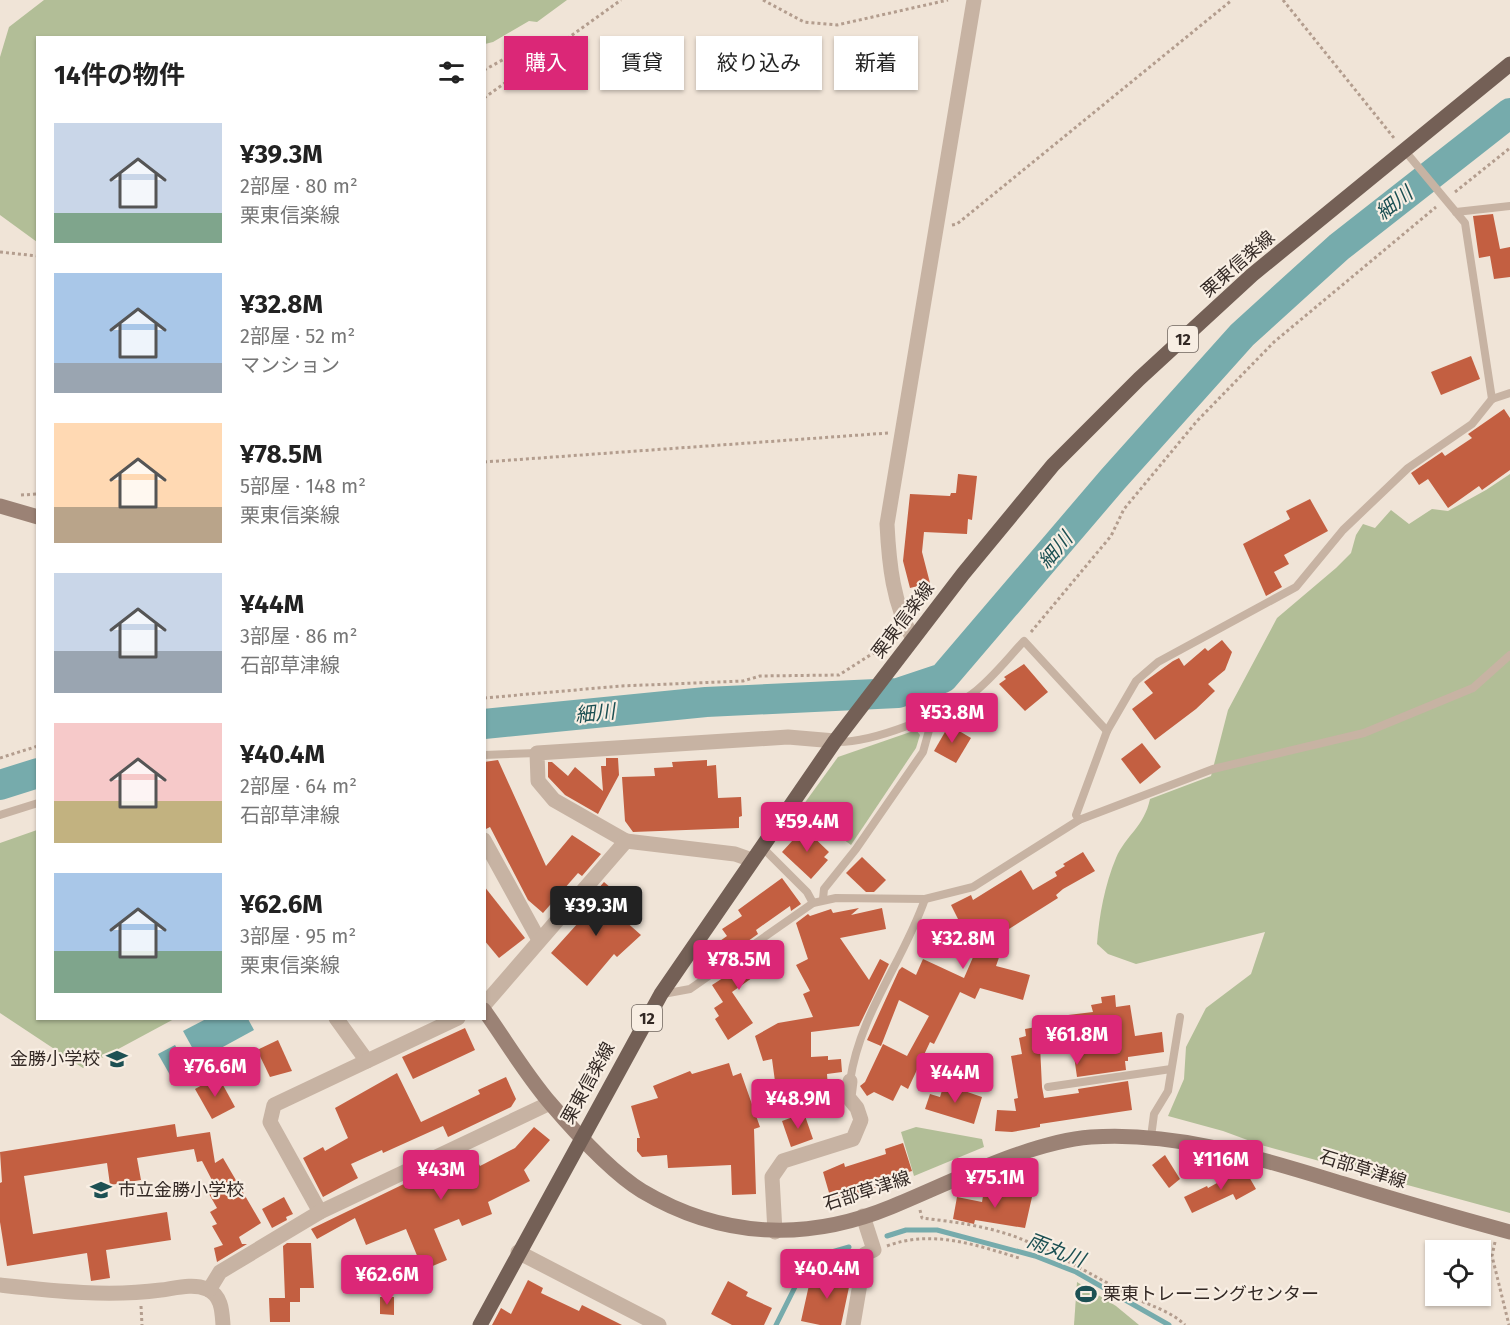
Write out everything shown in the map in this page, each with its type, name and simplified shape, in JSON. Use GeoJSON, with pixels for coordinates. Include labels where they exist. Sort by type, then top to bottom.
{"type":"FeatureCollection","features":[{"type":"Feature","properties":{"kind":"main road","name":"栗東信楽線"},"geometry":{"type":"LineString","coordinates":[[480,1325],[581,1136],[661,994],[835,741],[913,639],[1053,465],[1123,395],[1252,275],[1409,156],[1510,64]]}},
{"type":"Feature","properties":{"kind":"main road"},"geometry":{"type":"LineString","coordinates":[[0,506],[36,516]]}},
{"type":"Feature","properties":{"kind":"main road","name":"石部草津線"},"geometry":{"type":"LineString","coordinates":[[486,1013],[550,1103],[581,1136],[641,1190],[690,1215],[730,1227],[776,1232],[829,1225],[863,1216],[1008,1159],[1064,1142],[1088,1137],[1151,1137],[1179,1139],[1273,1162],[1504,1231]]}},
{"type":"Feature","properties":{"kind":"street"},"geometry":{"type":"LineString","coordinates":[[913,639],[900,617],[887,524],[939,226],[974,0]]}},
{"type":"Feature","properties":{"kind":"street"},"geometry":{"type":"LineString","coordinates":[[752,860],[735,854],[626,841],[554,800],[538,781],[537,753],[788,737],[835,741]]}},
{"type":"Feature","properties":{"kind":"street"},"geometry":{"type":"LineString","coordinates":[[486,1003],[626,841]]}},
{"type":"Feature","properties":{"kind":"street"},"geometry":{"type":"LineString","coordinates":[[486,844],[539,940]]}},
{"type":"Feature","properties":{"kind":"street"},"geometry":{"type":"LineString","coordinates":[[337,1020],[367,1061]]}},
{"type":"Feature","properties":{"kind":"street"},"geometry":{"type":"LineString","coordinates":[[320,1212],[270,1122],[274,1105],[454,1020]]}},
{"type":"Feature","properties":{"kind":"street"},"geometry":{"type":"LineString","coordinates":[[776,1232],[772,1177],[783,1161],[853,1139],[861,1120],[857,1108],[848,1097],[850,1082]]}},
{"type":"Feature","properties":{"kind":"street"},"geometry":{"type":"LineString","coordinates":[[209,1290],[220,1272],[320,1212],[550,1103]]}},
{"type":"Feature","properties":{"kind":"street"},"geometry":{"type":"LineString","coordinates":[[853,1325],[865,1254],[874,1250],[863,1216]]}},
{"type":"Feature","properties":{"kind":"street"},"geometry":{"type":"LineString","coordinates":[[518,1252],[659,1325]]}},
{"type":"Feature","properties":{"kind":"street"},"geometry":{"type":"LineString","coordinates":[[0,1285],[124,1295],[195,1286],[209,1290],[221,1303],[223,1325]]}},
{"type":"Feature","properties":{"kind":"lane"},"geometry":{"type":"LineString","coordinates":[[1409,156],[1465,223],[1492,399]]}},
{"type":"Feature","properties":{"kind":"lane"},"geometry":{"type":"LineString","coordinates":[[1456,212],[1510,206]]}},
{"type":"Feature","properties":{"kind":"lane"},"geometry":{"type":"LineString","coordinates":[[1079,820],[1076,815],[1107,731],[1136,681],[1158,662],[1296,587],[1343,530],[1408,468],[1472,424],[1492,399],[1510,393]]}},
{"type":"Feature","properties":{"kind":"lane"},"geometry":{"type":"LineString","coordinates":[[835,741],[853,742],[933,716],[974,693],[1024,641],[1107,731]]}},
{"type":"Feature","properties":{"kind":"lane"},"geometry":{"type":"LineString","coordinates":[[661,994],[690,989],[813,903],[823,899],[925,899],[973,887],[1079,820],[1213,769],[1364,734],[1473,688],[1510,655]]}},
{"type":"Feature","properties":{"kind":"lane"},"geometry":{"type":"LineString","coordinates":[[823,899],[824,888],[856,849],[923,752],[933,716]]}},
{"type":"Feature","properties":{"kind":"lane"},"geometry":{"type":"LineString","coordinates":[[486,755],[537,753]]}},
{"type":"Feature","properties":{"kind":"lane"},"geometry":{"type":"LineString","coordinates":[[0,815],[36,804]]}},
{"type":"Feature","properties":{"kind":"lane"},"geometry":{"type":"LineString","coordinates":[[762,847],[807,892],[813,903]]}},
{"type":"Feature","properties":{"kind":"lane"},"geometry":{"type":"LineString","coordinates":[[850,1082],[859,1038],[917,921],[925,899]]}},
{"type":"Feature","properties":{"kind":"lane"},"geometry":{"type":"LineString","coordinates":[[1151,1137],[1154,1114],[1168,1091],[1180,1017]]}},
{"type":"Feature","properties":{"kind":"lane"},"geometry":{"type":"LineString","coordinates":[[1048,1087],[1171,1069]]}},
{"type":"Feature","properties":{"kind":"path"},"geometry":{"type":"LineString","coordinates":[[570,36],[621,0]]}},
{"type":"Feature","properties":{"kind":"path"},"geometry":{"type":"LineString","coordinates":[[763,0],[804,22],[837,25],[948,0]]}},
{"type":"Feature","properties":{"kind":"path"},"geometry":{"type":"LineString","coordinates":[[957,224],[1232,0]]}},
{"type":"Feature","properties":{"kind":"path"},"geometry":{"type":"LineString","coordinates":[[1283,0],[1409,156]]}},
{"type":"Feature","properties":{"kind":"path"},"geometry":{"type":"LineString","coordinates":[[486,69],[504,60]]}},
{"type":"Feature","properties":{"kind":"path"},"geometry":{"type":"LineString","coordinates":[[486,97],[504,83]]}},
{"type":"Feature","properties":{"kind":"path"},"geometry":{"type":"LineString","coordinates":[[1024,641],[1111,536],[1124,509],[1197,421],[1275,342],[1444,198],[1510,148]]}},
{"type":"Feature","properties":{"kind":"path"},"geometry":{"type":"LineString","coordinates":[[0,252],[36,256]]}},
{"type":"Feature","properties":{"kind":"path"},"geometry":{"type":"LineString","coordinates":[[486,462],[902,432]]}},
{"type":"Feature","properties":{"kind":"path"},"geometry":{"type":"LineString","coordinates":[[486,698],[621,686],[743,681],[759,676],[839,675],[891,642],[913,639]]}},
{"type":"Feature","properties":{"kind":"path"},"geometry":{"type":"LineString","coordinates":[[0,758],[36,747]]}},
{"type":"Feature","properties":{"kind":"path"},"geometry":{"type":"LineString","coordinates":[[915,1197],[922,1218],[962,1223],[1024,1240],[1091,1272],[1146,1304],[1176,1316],[1185,1325]]}},
{"type":"Feature","properties":{"kind":"path"},"geometry":{"type":"LineString","coordinates":[[1504,1231],[1492,1256],[1509,1325]]}},
{"type":"Feature","properties":{"kind":"path"},"geometry":{"type":"LineString","coordinates":[[874,1250],[912,1239],[930,1238],[955,1240],[1020,1258]]}},
{"type":"Feature","properties":{"kind":"path"},"geometry":{"type":"LineString","coordinates":[[142,1325],[141,1305],[146,1300]]}},
{"type":"Feature","properties":{"kind":"green space"},"geometry":{"type":"Polygon","coordinates":[[[44,0],[567,0],[537,22],[529,21],[486,44],[486,36],[36,36],[36,241],[0,215],[0,57],[9,27],[44,0]]]}},
{"type":"Feature","properties":{"kind":"green space"},"geometry":{"type":"Polygon","coordinates":[[[1510,474],[1510,1213],[1261,1145],[1223,1131],[1168,1116],[1184,1079],[1186,1047],[1206,1008],[1251,974],[1265,932],[1136,964],[1108,954],[1097,944],[1106,889],[1120,850],[1144,817],[1150,799],[1211,776],[1228,710],[1277,618],[1351,553],[1356,535],[1363,524],[1375,528],[1391,510],[1409,524],[1432,509],[1448,511],[1510,474]]]}},
{"type":"Feature","properties":{"kind":"green space"},"geometry":{"type":"Polygon","coordinates":[[[916,730],[920,735],[916,748],[851,845],[801,808],[838,757],[916,730]]]}},
{"type":"Feature","properties":{"kind":"green space"},"geometry":{"type":"Polygon","coordinates":[[[36,830],[36,1020],[172,1020],[83,1068],[0,1013],[0,843],[36,830]]]}},
{"type":"Feature","properties":{"kind":"green space"},"geometry":{"type":"Polygon","coordinates":[[[916,1127],[982,1139],[984,1147],[914,1176],[901,1132],[916,1127]]]}},
{"type":"Feature","properties":{"kind":"green space","name":"栗東トレーニングセンター"},"geometry":{"type":"Polygon","coordinates":[[[1077,1282],[1116,1306],[1139,1325],[1074,1325],[1077,1282]]]}},
{"type":"Feature","properties":{"kind":"water"},"geometry":{"type":"Polygon","coordinates":[[[204,1020],[249,1020],[254,1030],[199,1060],[183,1031],[204,1020]]]}},
{"type":"Feature","properties":{"kind":"water"},"geometry":{"type":"Polygon","coordinates":[[[175,1045],[187,1066],[170,1075],[158,1054],[175,1045]]]}},
{"type":"Feature","properties":{"kind":"building"},"geometry":{"type":"Polygon","coordinates":[[[1493,214],[1500,249],[1510,247],[1510,277],[1494,279],[1490,256],[1479,258],[1473,216],[1493,214]]]}},
{"type":"Feature","properties":{"kind":"building"},"geometry":{"type":"Polygon","coordinates":[[[1471,356],[1480,379],[1441,395],[1431,372],[1471,356]]]}},
{"type":"Feature","properties":{"kind":"building"},"geometry":{"type":"Polygon","coordinates":[[[1504,409],[1510,418],[1510,470],[1482,490],[1479,486],[1448,508],[1428,479],[1419,485],[1411,473],[1442,452],[1445,456],[1472,438],[1468,434],[1504,409]]]}},
{"type":"Feature","properties":{"kind":"building"},"geometry":{"type":"Polygon","coordinates":[[[958,474],[977,476],[972,520],[968,519],[967,534],[924,532],[922,552],[930,583],[910,588],[903,561],[910,494],[950,496],[951,493],[956,493],[958,474]]]}},
{"type":"Feature","properties":{"kind":"building"},"geometry":{"type":"Polygon","coordinates":[[[1310,499],[1328,531],[1284,555],[1289,564],[1274,572],[1282,587],[1266,596],[1243,544],[1290,519],[1286,511],[1310,499]]]}},
{"type":"Feature","properties":{"kind":"building"},"geometry":{"type":"Polygon","coordinates":[[[1222,640],[1232,652],[1225,670],[1208,684],[1215,691],[1196,709],[1155,740],[1132,709],[1153,693],[1144,682],[1179,658],[1184,666],[1205,648],[1208,651],[1222,640]]]}},
{"type":"Feature","properties":{"kind":"building"},"geometry":{"type":"Polygon","coordinates":[[[1024,664],[1048,692],[1025,711],[999,684],[1006,679],[1004,677],[1024,664]]]}},
{"type":"Feature","properties":{"kind":"building"},"geometry":{"type":"Polygon","coordinates":[[[949,725],[971,738],[956,763],[934,751],[949,725]]]}},
{"type":"Feature","properties":{"kind":"building"},"geometry":{"type":"Polygon","coordinates":[[[1142,743],[1161,767],[1140,784],[1121,759],[1142,743]]]}},
{"type":"Feature","properties":{"kind":"building"},"geometry":{"type":"Polygon","coordinates":[[[606,758],[618,758],[619,775],[598,814],[565,795],[548,777],[548,762],[552,762],[568,776],[575,767],[603,791],[601,766],[606,766],[606,758]]]}},
{"type":"Feature","properties":{"kind":"building"},"geometry":{"type":"Polygon","coordinates":[[[498,760],[546,866],[572,835],[601,854],[582,876],[578,873],[543,913],[528,900],[490,827],[486,829],[486,762],[498,760]]]}},
{"type":"Feature","properties":{"kind":"building"},"geometry":{"type":"Polygon","coordinates":[[[707,760],[707,766],[716,765],[718,798],[741,797],[742,816],[739,817],[739,828],[633,832],[625,821],[622,777],[655,776],[654,768],[673,767],[672,762],[707,760]]]}},
{"type":"Feature","properties":{"kind":"building"},"geometry":{"type":"Polygon","coordinates":[[[804,828],[829,852],[824,857],[828,860],[811,879],[782,852],[804,828]]]}},
{"type":"Feature","properties":{"kind":"building"},"geometry":{"type":"Polygon","coordinates":[[[1083,852],[1095,871],[1063,889],[1056,895],[1058,898],[1009,929],[996,966],[1030,975],[1023,1000],[980,988],[975,999],[960,992],[934,1044],[930,1042],[908,1089],[901,1085],[893,1101],[874,1092],[867,1096],[860,1086],[865,1082],[883,1044],[907,1056],[929,1016],[899,1000],[881,1046],[867,1040],[899,970],[902,967],[916,975],[923,959],[964,978],[977,948],[956,941],[961,925],[951,905],[971,895],[973,900],[1021,870],[1033,890],[1057,876],[1055,872],[1065,866],[1063,864],[1083,852]]]}},
{"type":"Feature","properties":{"kind":"building"},"geometry":{"type":"Polygon","coordinates":[[[862,857],[886,880],[874,892],[866,892],[846,873],[862,857]]]}},
{"type":"Feature","properties":{"kind":"building"},"geometry":{"type":"Polygon","coordinates":[[[782,878],[801,904],[791,911],[790,906],[756,930],[758,934],[717,963],[707,950],[727,936],[722,929],[742,916],[738,910],[782,878]]]}},
{"type":"Feature","properties":{"kind":"building"},"geometry":{"type":"Polygon","coordinates":[[[604,882],[625,900],[615,912],[641,935],[617,957],[614,954],[587,986],[551,953],[597,902],[591,897],[604,882]]]}},
{"type":"Feature","properties":{"kind":"building"},"geometry":{"type":"Polygon","coordinates":[[[486,889],[525,938],[499,958],[486,942],[486,889]]]}},
{"type":"Feature","properties":{"kind":"building"},"geometry":{"type":"Polygon","coordinates":[[[859,908],[851,915],[882,908],[886,929],[840,938],[869,980],[880,959],[889,964],[859,1026],[811,1032],[811,1057],[828,1056],[828,1060],[841,1059],[842,1072],[827,1074],[828,1088],[825,1088],[829,1105],[799,1113],[792,1088],[776,1089],[772,1059],[763,1061],[755,1036],[778,1023],[813,1017],[803,994],[810,991],[796,965],[808,959],[796,923],[808,914],[810,916],[831,909],[833,913],[859,908]]]}},
{"type":"Feature","properties":{"kind":"building"},"geometry":{"type":"Polygon","coordinates":[[[765,944],[776,961],[732,992],[753,1023],[728,1040],[715,1019],[719,1016],[714,1008],[723,1002],[712,985],[726,976],[724,973],[765,944]]]}},
{"type":"Feature","properties":{"kind":"building"},"geometry":{"type":"Polygon","coordinates":[[[1115,995],[1116,1007],[1130,1005],[1135,1036],[1162,1032],[1164,1052],[1128,1057],[1128,1061],[1125,1061],[1126,1070],[1077,1077],[1072,1042],[1040,1046],[1042,1087],[1044,1098],[1079,1093],[1078,1089],[1128,1081],[1132,1110],[1040,1124],[1040,1127],[1012,1132],[995,1131],[997,1110],[1016,1111],[1014,1099],[1018,1098],[1011,1056],[1022,1054],[1019,1038],[1026,1036],[1025,1029],[1036,1027],[1035,1019],[1093,1012],[1091,1005],[1102,1003],[1101,997],[1115,995]]]}},
{"type":"Feature","properties":{"kind":"building"},"geometry":{"type":"Polygon","coordinates":[[[465,1028],[475,1050],[413,1079],[402,1057],[465,1028]]]}},
{"type":"Feature","properties":{"kind":"building"},"geometry":{"type":"Polygon","coordinates":[[[278,1040],[292,1071],[270,1077],[257,1050],[278,1040]]]}},
{"type":"Feature","properties":{"kind":"building"},"geometry":{"type":"Polygon","coordinates":[[[729,1063],[733,1076],[741,1073],[760,1127],[754,1129],[756,1194],[732,1195],[731,1165],[668,1168],[667,1155],[642,1157],[637,1151],[637,1138],[640,1138],[631,1106],[658,1098],[653,1086],[690,1071],[692,1074],[729,1063]]]}},
{"type":"Feature","properties":{"kind":"building"},"geometry":{"type":"Polygon","coordinates":[[[397,1073],[421,1122],[480,1094],[478,1090],[506,1077],[516,1099],[511,1107],[448,1137],[443,1126],[383,1153],[382,1150],[351,1164],[358,1178],[323,1197],[303,1158],[323,1147],[325,1151],[348,1138],[335,1108],[397,1073]]]}},
{"type":"Feature","properties":{"kind":"building"},"geometry":{"type":"Polygon","coordinates":[[[218,1076],[235,1107],[212,1119],[195,1089],[218,1076]]]}},
{"type":"Feature","properties":{"kind":"building"},"geometry":{"type":"Polygon","coordinates":[[[944,1084],[982,1097],[974,1124],[925,1109],[930,1094],[940,1097],[944,1084]]]}},
{"type":"Feature","properties":{"kind":"building"},"geometry":{"type":"Polygon","coordinates":[[[804,1113],[813,1139],[791,1147],[782,1121],[804,1113]]]}},
{"type":"Feature","properties":{"kind":"building"},"geometry":{"type":"Polygon","coordinates":[[[175,1124],[177,1137],[210,1132],[215,1163],[223,1158],[261,1223],[239,1237],[242,1244],[247,1244],[217,1262],[214,1248],[223,1245],[212,1226],[217,1224],[210,1212],[217,1208],[209,1194],[215,1190],[212,1185],[214,1184],[202,1161],[197,1162],[194,1149],[137,1158],[141,1180],[110,1185],[107,1163],[24,1176],[33,1234],[167,1212],[171,1240],[106,1250],[110,1278],[91,1281],[87,1253],[7,1266],[0,1222],[0,1183],[2,1182],[0,1152],[175,1124]]]}},
{"type":"Feature","properties":{"kind":"building"},"geometry":{"type":"Polygon","coordinates":[[[534,1127],[550,1140],[524,1170],[530,1181],[488,1202],[492,1214],[462,1226],[459,1219],[434,1229],[447,1260],[423,1270],[406,1229],[366,1245],[355,1218],[317,1239],[311,1229],[441,1166],[444,1176],[477,1160],[480,1166],[515,1148],[534,1127]]]}},
{"type":"Feature","properties":{"kind":"building"},"geometry":{"type":"Polygon","coordinates":[[[903,1143],[912,1171],[884,1179],[886,1184],[832,1203],[823,1172],[844,1163],[845,1167],[886,1154],[885,1149],[903,1143]]]}},
{"type":"Feature","properties":{"kind":"building"},"geometry":{"type":"Polygon","coordinates":[[[1165,1155],[1180,1179],[1169,1188],[1152,1165],[1165,1155]]]}},
{"type":"Feature","properties":{"kind":"building"},"geometry":{"type":"Polygon","coordinates":[[[1244,1168],[1256,1189],[1236,1200],[1233,1194],[1192,1213],[1184,1197],[1207,1186],[1208,1188],[1244,1168]]]}},
{"type":"Feature","properties":{"kind":"building"},"geometry":{"type":"Polygon","coordinates":[[[984,1190],[1011,1196],[1012,1192],[1032,1197],[1025,1228],[975,1220],[974,1224],[953,1219],[957,1197],[982,1202],[984,1190]]]}},
{"type":"Feature","properties":{"kind":"building"},"geometry":{"type":"Polygon","coordinates":[[[284,1197],[293,1214],[272,1228],[262,1209],[284,1197]]]}},
{"type":"Feature","properties":{"kind":"building"},"geometry":{"type":"Polygon","coordinates":[[[287,1243],[311,1243],[314,1288],[300,1288],[300,1302],[290,1302],[290,1322],[270,1322],[269,1298],[285,1298],[283,1246],[287,1243]]]}},
{"type":"Feature","properties":{"kind":"building"},"geometry":{"type":"Polygon","coordinates":[[[836,1269],[852,1273],[841,1325],[820,1325],[801,1321],[811,1276],[834,1281],[836,1269]]]}},
{"type":"Feature","properties":{"kind":"building"},"geometry":{"type":"Polygon","coordinates":[[[528,1280],[543,1288],[541,1293],[579,1311],[582,1305],[622,1325],[492,1325],[501,1308],[511,1314],[528,1280]]]}},
{"type":"Feature","properties":{"kind":"building"},"geometry":{"type":"Polygon","coordinates":[[[728,1281],[748,1292],[746,1296],[772,1308],[764,1325],[732,1325],[711,1314],[728,1281]]]}},
{"type":"Feature","properties":{"kind":"building"},"geometry":{"type":"Polygon","coordinates":[[[380,1297],[394,1297],[394,1315],[380,1314],[380,1297]]]}},
{"type":"Feature","properties":{"kind":"waterway","name":"細川"},"geometry":{"type":"LineString","coordinates":[[486,724],[706,702],[898,693],[943,678],[1113,479],[1242,335],[1339,247],[1510,113]]}},
{"type":"Feature","properties":{"kind":"waterway","name":"細川"},"geometry":{"type":"LineString","coordinates":[[0,785],[36,774]]}},
{"type":"Feature","properties":{"kind":"waterway","name":"雨丸川"},"geometry":{"type":"LineString","coordinates":[[887,1236],[906,1230],[937,1230],[1035,1256],[1076,1272],[1169,1325]]}},
{"type":"Feature","properties":{"kind":"waterway","name":"雨丸川"},"geometry":{"type":"LineString","coordinates":[[776,1325],[804,1269],[818,1256],[849,1247]]}},
{"type":"Feature","properties":{"kind":"place","name":"金勝小学校"},"geometry":{"type":"Point","coordinates":[117,1059]}},
{"type":"Feature","properties":{"kind":"place","name":"市立金勝小学校"},"geometry":{"type":"Point","coordinates":[101,1190]}},
{"type":"Feature","properties":{"kind":"place","name":"栗東トレーニングセンター"},"geometry":{"type":"Point","coordinates":[1086,1294]}}]}
